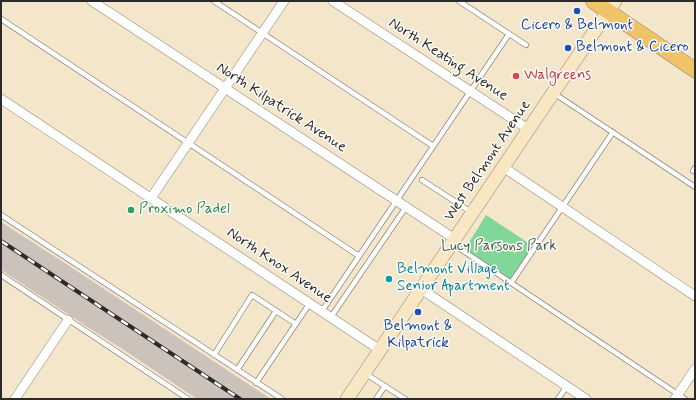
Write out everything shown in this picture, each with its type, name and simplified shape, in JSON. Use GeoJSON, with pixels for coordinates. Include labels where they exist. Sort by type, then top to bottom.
{"type":"FeatureCollection","features":[{"type":"Feature","properties":{"kind":"main road"},"geometry":{"type":"LineString","coordinates":[[593,1],[612,6],[695,70]]}},
{"type":"Feature","properties":{"kind":"main road","name":"West Belmont Avenue"},"geometry":{"type":"LineString","coordinates":[[349,398],[472,212],[612,6]]}},
{"type":"Feature","properties":{"kind":"street","name":"North Kilpatrick Avenue"},"geometry":{"type":"LineString","coordinates":[[92,1],[397,200],[453,241]]}},
{"type":"Feature","properties":{"kind":"street"},"geometry":{"type":"LineString","coordinates":[[151,198],[284,1]]}},
{"type":"Feature","properties":{"kind":"street","name":"North Keating Avenue"},"geometry":{"type":"LineString","coordinates":[[333,1],[528,130]]}},
{"type":"Feature","properties":{"kind":"street","name":"North Knox Avenue"},"geometry":{"type":"LineString","coordinates":[[1,99],[380,350]]}},
{"type":"Feature","properties":{"kind":"street"},"geometry":{"type":"LineString","coordinates":[[503,167],[695,296]]}},
{"type":"Feature","properties":{"kind":"street"},"geometry":{"type":"LineString","coordinates":[[421,290],[586,399]]}},
{"type":"Feature","properties":{"kind":"street"},"geometry":{"type":"LineString","coordinates":[[15,399],[68,320]]}},
{"type":"Feature","properties":{"kind":"street"},"geometry":{"type":"LineString","coordinates":[[679,397],[695,369]]}},
{"type":"Feature","properties":{"kind":"lane"},"geometry":{"type":"LineString","coordinates":[[214,1],[433,146]]}},
{"type":"Feature","properties":{"kind":"lane"},"geometry":{"type":"LineString","coordinates":[[459,1],[526,45]]}},
{"type":"Feature","properties":{"kind":"lane"},"geometry":{"type":"LineString","coordinates":[[1,19],[359,256]]}},
{"type":"Feature","properties":{"kind":"lane"},"geometry":{"type":"LineString","coordinates":[[322,311],[509,34]]}},
{"type":"Feature","properties":{"kind":"lane"},"geometry":{"type":"LineString","coordinates":[[553,93],[695,187]]}},
{"type":"Feature","properties":{"kind":"lane"},"geometry":{"type":"LineString","coordinates":[[511,283],[613,132]]}},
{"type":"Feature","properties":{"kind":"lane"},"geometry":{"type":"LineString","coordinates":[[422,180],[472,212]]}},
{"type":"Feature","properties":{"kind":"lane"},"geometry":{"type":"LineString","coordinates":[[331,317],[406,207]]}},
{"type":"Feature","properties":{"kind":"lane"},"geometry":{"type":"LineString","coordinates":[[1,214],[282,399]]}},
{"type":"Feature","properties":{"kind":"lane"},"geometry":{"type":"LineString","coordinates":[[453,241],[511,283],[679,397]]}},
{"type":"Feature","properties":{"kind":"lane"},"geometry":{"type":"LineString","coordinates":[[1,276],[188,399]]}},
{"type":"Feature","properties":{"kind":"lane"},"geometry":{"type":"LineString","coordinates":[[214,355],[252,295],[296,324]]}},
{"type":"Feature","properties":{"kind":"lane"},"geometry":{"type":"LineString","coordinates":[[256,383],[310,303]]}},
{"type":"Feature","properties":{"kind":"lane"},"geometry":{"type":"LineString","coordinates":[[237,370],[276,311]]}},
{"type":"Feature","properties":{"kind":"lane"},"geometry":{"type":"LineString","coordinates":[[365,373],[405,399]]}},
{"type":"Feature","properties":{"kind":"lane"},"geometry":{"type":"LineString","coordinates":[[376,399],[385,386]]}},
{"type":"Feature","properties":{"kind":"lane"},"geometry":{"type":"LineString","coordinates":[[558,399],[567,386]]}},
{"type":"Feature","properties":{"kind":"shaded area"},"geometry":{"type":"Polygon","coordinates":[[[1,222],[271,399],[197,399],[1,270],[1,222]]]}},
{"type":"Feature","properties":{"kind":"green space","name":"Lucy Parsons Park"},"geometry":{"type":"Polygon","coordinates":[[[486,215],[533,246],[512,280],[465,249],[486,215]]]}},
{"type":"Feature","properties":{"kind":"railway"},"geometry":{"type":"LineString","coordinates":[[1,241],[240,399]]}},
{"type":"Feature","properties":{"kind":"place","name":"Cicero & Belmont"},"geometry":{"type":"Point","coordinates":[577,11]}},
{"type":"Feature","properties":{"kind":"place","name":"Belmont & Cicero"},"geometry":{"type":"Point","coordinates":[568,48]}},
{"type":"Feature","properties":{"kind":"place","name":"Walgreens"},"geometry":{"type":"Point","coordinates":[516,76]}},
{"type":"Feature","properties":{"kind":"place","name":"Proximo Padel"},"geometry":{"type":"Point","coordinates":[131,210]}},
{"type":"Feature","properties":{"kind":"place","name":"Belmont Village Senior Apartment"},"geometry":{"type":"Point","coordinates":[389,279]}},
{"type":"Feature","properties":{"kind":"place","name":"Belmont & Kilpatrick"},"geometry":{"type":"Point","coordinates":[418,312]}}]}
